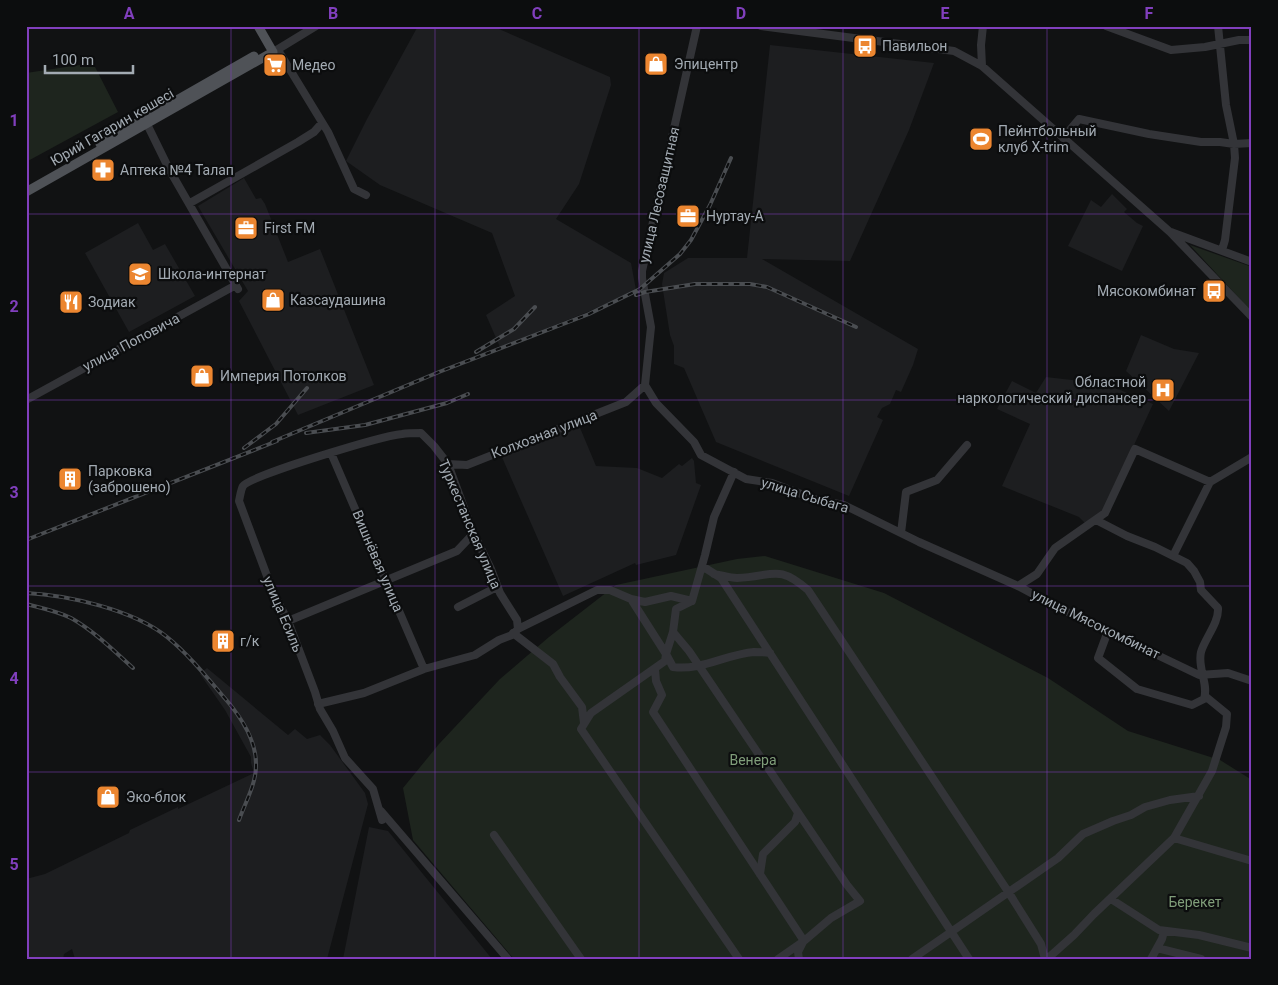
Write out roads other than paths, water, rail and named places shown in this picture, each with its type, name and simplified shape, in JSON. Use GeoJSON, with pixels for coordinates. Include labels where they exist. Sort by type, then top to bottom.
{"type":"FeatureCollection","features":[{"type":"Feature","properties":{"kind":"main road"},"geometry":{"type":"LineString","coordinates":[[258,26],[273,50]]}},
{"type":"Feature","properties":{"kind":"main road","name":"Юрий Гагарин көшесі"},"geometry":{"type":"LineString","coordinates":[[26,185],[273,50]]}},
{"type":"Feature","properties":{"kind":"main road","name":"Юрий Гагарин көшесі"},"geometry":{"type":"LineString","coordinates":[[26,192],[146,121]]}},
{"type":"Feature","properties":{"kind":"street","name":"Юрий Гагарин көшесі"},"geometry":{"type":"LineString","coordinates":[[273,50],[316,26]]}},
{"type":"Feature","properties":{"kind":"street","name":"улица Лесозащитная"},"geometry":{"type":"LineString","coordinates":[[645,385],[651,327],[642,271],[697,26]]}},
{"type":"Feature","properties":{"kind":"street"},"geometry":{"type":"LineString","coordinates":[[761,26],[827,30],[954,51],[982,66],[1170,232],[1252,317]]}},
{"type":"Feature","properties":{"kind":"street"},"geometry":{"type":"LineString","coordinates":[[982,66],[983,26]]}},
{"type":"Feature","properties":{"kind":"street"},"geometry":{"type":"LineString","coordinates":[[1106,26],[1171,50],[1221,45],[1239,40],[1252,40]]}},
{"type":"Feature","properties":{"kind":"street"},"geometry":{"type":"LineString","coordinates":[[1218,26],[1226,106],[1235,158],[1225,240],[1222,250]]}},
{"type":"Feature","properties":{"kind":"street"},"geometry":{"type":"LineString","coordinates":[[273,50],[322,123],[354,189],[366,195]]}},
{"type":"Feature","properties":{"kind":"street"},"geometry":{"type":"LineString","coordinates":[[1063,138],[1079,119],[1149,134],[1201,142],[1252,143]]}},
{"type":"Feature","properties":{"kind":"street"},"geometry":{"type":"LineString","coordinates":[[146,121],[169,169],[190,203],[298,142],[314,132],[322,123]]}},
{"type":"Feature","properties":{"kind":"street","name":"улица Поповича"},"geometry":{"type":"LineString","coordinates":[[26,400],[238,288],[190,203]]}},
{"type":"Feature","properties":{"kind":"street"},"geometry":{"type":"LineString","coordinates":[[1170,232],[1252,262]]}},
{"type":"Feature","properties":{"kind":"street","name":"Колхозная улица"},"geometry":{"type":"LineString","coordinates":[[448,464],[467,465],[626,402],[645,385]]}},
{"type":"Feature","properties":{"kind":"street","name":"улица Сыбага"},"geometry":{"type":"LineString","coordinates":[[645,385],[656,403],[694,442],[701,455],[746,479],[772,484],[818,500],[844,505],[1018,586]]}},
{"type":"Feature","properties":{"kind":"street","name":"Туркестанская улица"},"geometry":{"type":"LineString","coordinates":[[332,453],[401,434],[421,433],[448,464],[474,534],[516,627]]}},
{"type":"Feature","properties":{"kind":"street"},"geometry":{"type":"LineString","coordinates":[[901,533],[906,492],[937,480],[967,445]]}},
{"type":"Feature","properties":{"kind":"street","name":"улица Мясокомбинат"},"geometry":{"type":"LineString","coordinates":[[1018,586],[1037,574],[1055,548],[1105,513],[1135,449],[1210,482]]}},
{"type":"Feature","properties":{"kind":"street","name":"Вишнёвая улица"},"geometry":{"type":"LineString","coordinates":[[332,453],[424,669]]}},
{"type":"Feature","properties":{"kind":"street","name":"улица Есиль"},"geometry":{"type":"LineString","coordinates":[[332,453],[250,480],[243,486],[239,501],[273,592],[288,621],[318,704],[345,758],[373,789],[382,820]]}},
{"type":"Feature","properties":{"kind":"street"},"geometry":{"type":"LineString","coordinates":[[1174,556],[1210,482],[1252,457]]}},
{"type":"Feature","properties":{"kind":"street"},"geometry":{"type":"LineString","coordinates":[[734,472],[714,517],[692,601],[676,609],[673,632],[665,661],[591,713],[581,729],[739,959]]}},
{"type":"Feature","properties":{"kind":"street"},"geometry":{"type":"LineString","coordinates":[[1096,520],[1180,559],[1191,567],[1200,582],[1201,590],[1218,608],[1216,618],[1200,653],[1204,700],[1192,705],[1137,688],[1127,682],[1098,658],[1108,631]]}},
{"type":"Feature","properties":{"kind":"street"},"geometry":{"type":"LineString","coordinates":[[288,621],[457,551],[474,534]]}},
{"type":"Feature","properties":{"kind":"street"},"geometry":{"type":"LineString","coordinates":[[702,566],[722,578],[969,959]]}},
{"type":"Feature","properties":{"kind":"street"},"geometry":{"type":"LineString","coordinates":[[714,574],[736,578],[777,572],[789,576],[808,590],[1009,893],[1041,944],[1046,959],[1071,938],[1174,838],[1212,772],[1226,727],[1227,719],[1224,710],[1205,696]]}},
{"type":"Feature","properties":{"kind":"street"},"geometry":{"type":"LineString","coordinates":[[458,606],[497,586]]}},
{"type":"Feature","properties":{"kind":"street","name":"улица Мясокомбинат"},"geometry":{"type":"LineString","coordinates":[[1018,586],[1199,675],[1228,673],[1252,681]]}},
{"type":"Feature","properties":{"kind":"street"},"geometry":{"type":"LineString","coordinates":[[318,704],[364,692],[424,669],[475,655],[516,627],[597,590],[610,590],[631,599],[646,602],[671,596],[692,601]]}},
{"type":"Feature","properties":{"kind":"street"},"geometry":{"type":"LineString","coordinates":[[631,599],[674,667],[698,666],[754,652],[770,653]]}},
{"type":"Feature","properties":{"kind":"street"},"geometry":{"type":"LineString","coordinates":[[516,627],[553,664],[564,684],[582,707],[584,723]]}},
{"type":"Feature","properties":{"kind":"street"},"geometry":{"type":"LineString","coordinates":[[673,632],[847,885],[860,901],[831,918],[804,941],[778,959]]}},
{"type":"Feature","properties":{"kind":"street"},"geometry":{"type":"LineString","coordinates":[[655,669],[656,681],[662,695],[653,712],[804,941]]}},
{"type":"Feature","properties":{"kind":"street"},"geometry":{"type":"LineString","coordinates":[[912,959],[1058,858],[1083,834],[1131,815],[1144,807],[1170,800],[1199,796]]}},
{"type":"Feature","properties":{"kind":"street"},"geometry":{"type":"LineString","coordinates":[[380,810],[508,959]]}},
{"type":"Feature","properties":{"kind":"street"},"geometry":{"type":"LineString","coordinates":[[760,874],[763,854],[796,822],[798,813]]}},
{"type":"Feature","properties":{"kind":"street"},"geometry":{"type":"LineString","coordinates":[[494,835],[581,959]]}},
{"type":"Feature","properties":{"kind":"street"},"geometry":{"type":"LineString","coordinates":[[1174,838],[1252,861]]}},
{"type":"Feature","properties":{"kind":"street"},"geometry":{"type":"LineString","coordinates":[[1111,899],[1159,930],[1199,935],[1252,948]]}},
{"type":"Feature","properties":{"kind":"street"},"geometry":{"type":"LineString","coordinates":[[1152,959],[1162,940],[1164,931]]}},
{"type":"Feature","properties":{"kind":"street"},"geometry":{"type":"LineString","coordinates":[[1057,959],[1071,938]]}},
{"type":"Feature","properties":{"kind":"street"},"geometry":{"type":"LineString","coordinates":[[799,959],[798,952],[804,941]]}},
{"type":"Feature","properties":{"kind":"street"},"geometry":{"type":"LineString","coordinates":[[1157,948],[1201,959]]}},
{"type":"Feature","properties":{"kind":"railway"},"geometry":{"type":"LineString","coordinates":[[272,442],[439,372],[589,314],[640,289],[680,254],[691,240],[710,205],[731,158]]}},
{"type":"Feature","properties":{"kind":"railway"},"geometry":{"type":"LineString","coordinates":[[636,295],[695,284],[750,284],[767,287],[856,327]]}},
{"type":"Feature","properties":{"kind":"railway"},"geometry":{"type":"LineString","coordinates":[[476,352],[514,329],[535,307]]}},
{"type":"Feature","properties":{"kind":"railway"},"geometry":{"type":"LineString","coordinates":[[244,448],[276,424],[307,388]]}},
{"type":"Feature","properties":{"kind":"railway"},"geometry":{"type":"LineString","coordinates":[[306,433],[365,425],[447,403],[468,394]]}},
{"type":"Feature","properties":{"kind":"railway"},"geometry":{"type":"LineString","coordinates":[[26,540],[277,441]]}},
{"type":"Feature","properties":{"kind":"railway"},"geometry":{"type":"LineString","coordinates":[[26,593],[43,594],[80,601],[137,619],[167,637],[189,658],[235,710],[254,746],[256,773],[239,820]]}},
{"type":"Feature","properties":{"kind":"railway"},"geometry":{"type":"LineString","coordinates":[[26,604],[71,618],[95,635],[133,668]]}},
{"type":"Feature","properties":{"kind":"place","name":"Павильон"},"geometry":{"type":"Point","coordinates":[865,46]}},
{"type":"Feature","properties":{"kind":"place","name":"Эпицентр"},"geometry":{"type":"Point","coordinates":[656,64]}},
{"type":"Feature","properties":{"kind":"place","name":"Медео"},"geometry":{"type":"Point","coordinates":[275,65]}},
{"type":"Feature","properties":{"kind":"place","name":"Пейнтбольный клуб X-trim"},"geometry":{"type":"Point","coordinates":[981,139]}},
{"type":"Feature","properties":{"kind":"place","name":"Аптека №4 Талап"},"geometry":{"type":"Point","coordinates":[103,170]}},
{"type":"Feature","properties":{"kind":"place","name":"Нуртау-А"},"geometry":{"type":"Point","coordinates":[688,216]}},
{"type":"Feature","properties":{"kind":"place","name":"First FM"},"geometry":{"type":"Point","coordinates":[246,228]}},
{"type":"Feature","properties":{"kind":"place","name":"Школа-интернат"},"geometry":{"type":"Point","coordinates":[140,274]}},
{"type":"Feature","properties":{"kind":"place","name":"Мясокомбинат"},"geometry":{"type":"Point","coordinates":[1214,291]}},
{"type":"Feature","properties":{"kind":"place","name":"Казсаудашина"},"geometry":{"type":"Point","coordinates":[273,300]}},
{"type":"Feature","properties":{"kind":"place","name":"Зодиак"},"geometry":{"type":"Point","coordinates":[71,302]}},
{"type":"Feature","properties":{"kind":"place","name":"Империя Потолков"},"geometry":{"type":"Point","coordinates":[202,376]}},
{"type":"Feature","properties":{"kind":"place","name":"Областной наркологический диспансер"},"geometry":{"type":"Point","coordinates":[1163,390]}},
{"type":"Feature","properties":{"kind":"place","name":"Парковка (заброшено)"},"geometry":{"type":"Point","coordinates":[70,479]}},
{"type":"Feature","properties":{"kind":"place","name":"г/к"},"geometry":{"type":"Point","coordinates":[223,641]}},
{"type":"Feature","properties":{"kind":"place","name":"Эко-блок"},"geometry":{"type":"Point","coordinates":[108,797]}},
{"type":"Feature","properties":{"kind":"park label","name":"Венера"},"geometry":{"type":"Point","coordinates":[753,760]}},
{"type":"Feature","properties":{"kind":"park label","name":"Берекет"},"geometry":{"type":"Point","coordinates":[1195,902]}}]}
